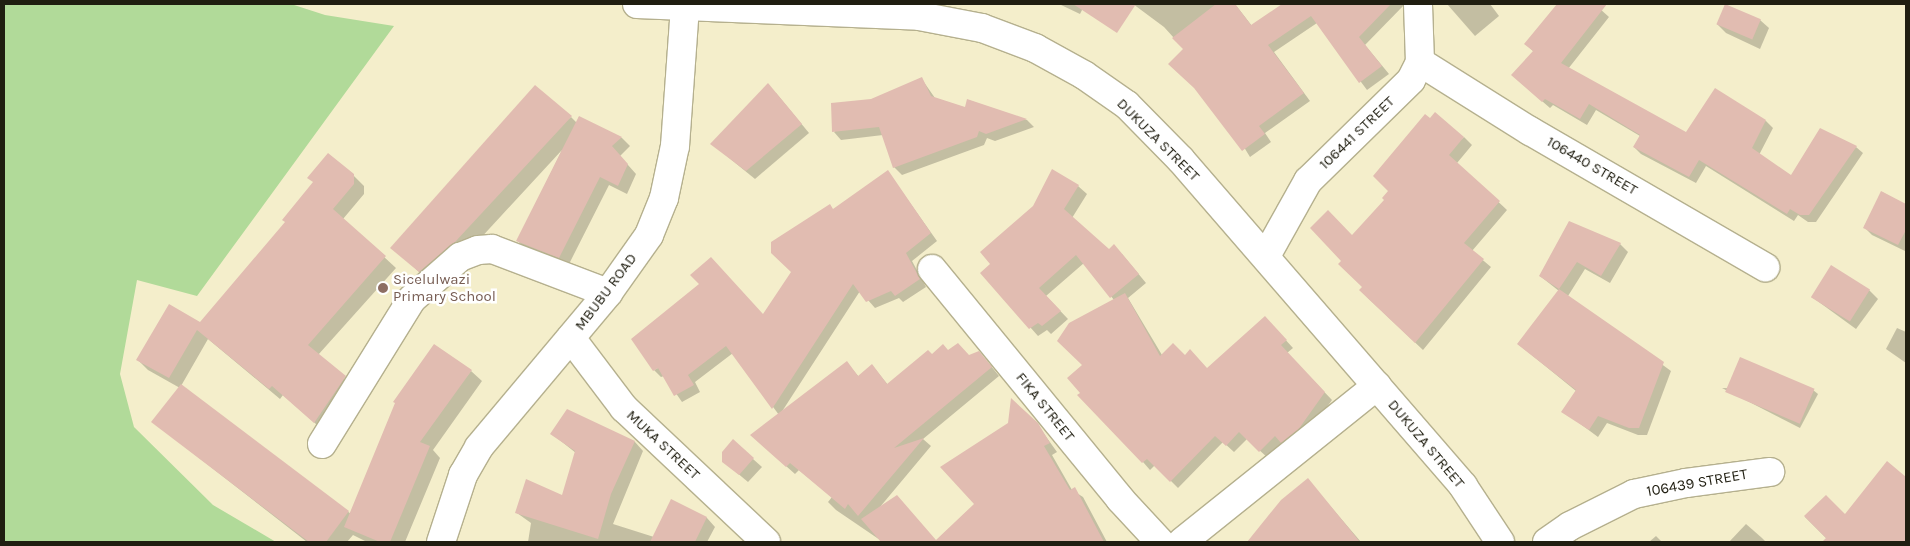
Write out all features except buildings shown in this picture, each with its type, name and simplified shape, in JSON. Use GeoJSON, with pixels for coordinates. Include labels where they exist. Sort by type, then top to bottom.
{"type":"FeatureCollection","features":[{"type":"Feature","properties":{"kind":"street","name":"DUKUZA STREET"},"geometry":{"type":"LineString","coordinates":[[637,4],[920,10],[982,28],[1035,48],[1113,95],[1127,105],[1181,160],[1266,256],[1463,486],[1500,542]]}},
{"type":"Feature","properties":{"kind":"street"},"geometry":{"type":"LineString","coordinates":[[1418,4],[1420,62]]}},
{"type":"Feature","properties":{"kind":"street","name":"MBUBU ROAD"},"geometry":{"type":"LineString","coordinates":[[441,542],[463,475],[479,447],[608,293],[649,235],[664,198],[675,146],[685,6]]}},
{"type":"Feature","properties":{"kind":"street","name":"106441 STREET"},"geometry":{"type":"LineString","coordinates":[[1266,256],[1308,181],[1411,80],[1420,62]]}},
{"type":"Feature","properties":{"kind":"street","name":"106440 STREET"},"geometry":{"type":"LineString","coordinates":[[1420,62],[1530,131],[1765,267]]}},
{"type":"Feature","properties":{"kind":"street"},"geometry":{"type":"LineString","coordinates":[[322,444],[412,299],[460,257],[478,250],[492,249],[608,293]]}},
{"type":"Feature","properties":{"kind":"street","name":"FIKA STREET"},"geometry":{"type":"LineString","coordinates":[[932,269],[1120,499],[1160,542]]}},
{"type":"Feature","properties":{"kind":"street","name":"MUKA STREET"},"geometry":{"type":"LineString","coordinates":[[571,338],[624,408],[766,542]]}},
{"type":"Feature","properties":{"kind":"street"},"geometry":{"type":"LineString","coordinates":[[1182,542],[1377,386]]}},
{"type":"Feature","properties":{"kind":"street","name":"106439 STREET"},"geometry":{"type":"LineString","coordinates":[[1547,542],[1570,526],[1634,494],[1686,483],[1770,472]]}},
{"type":"Feature","properties":{"kind":"green space"},"geometry":{"type":"Polygon","coordinates":[[[4,4],[291,4],[325,15],[394,26],[197,296],[137,280],[120,374],[134,427],[213,505],[276,542],[4,542],[4,4]]]}},
{"type":"Feature","properties":{"kind":"place","name":"Sicelulwazi Primary School"},"geometry":{"type":"Point","coordinates":[383,288]}}]}
